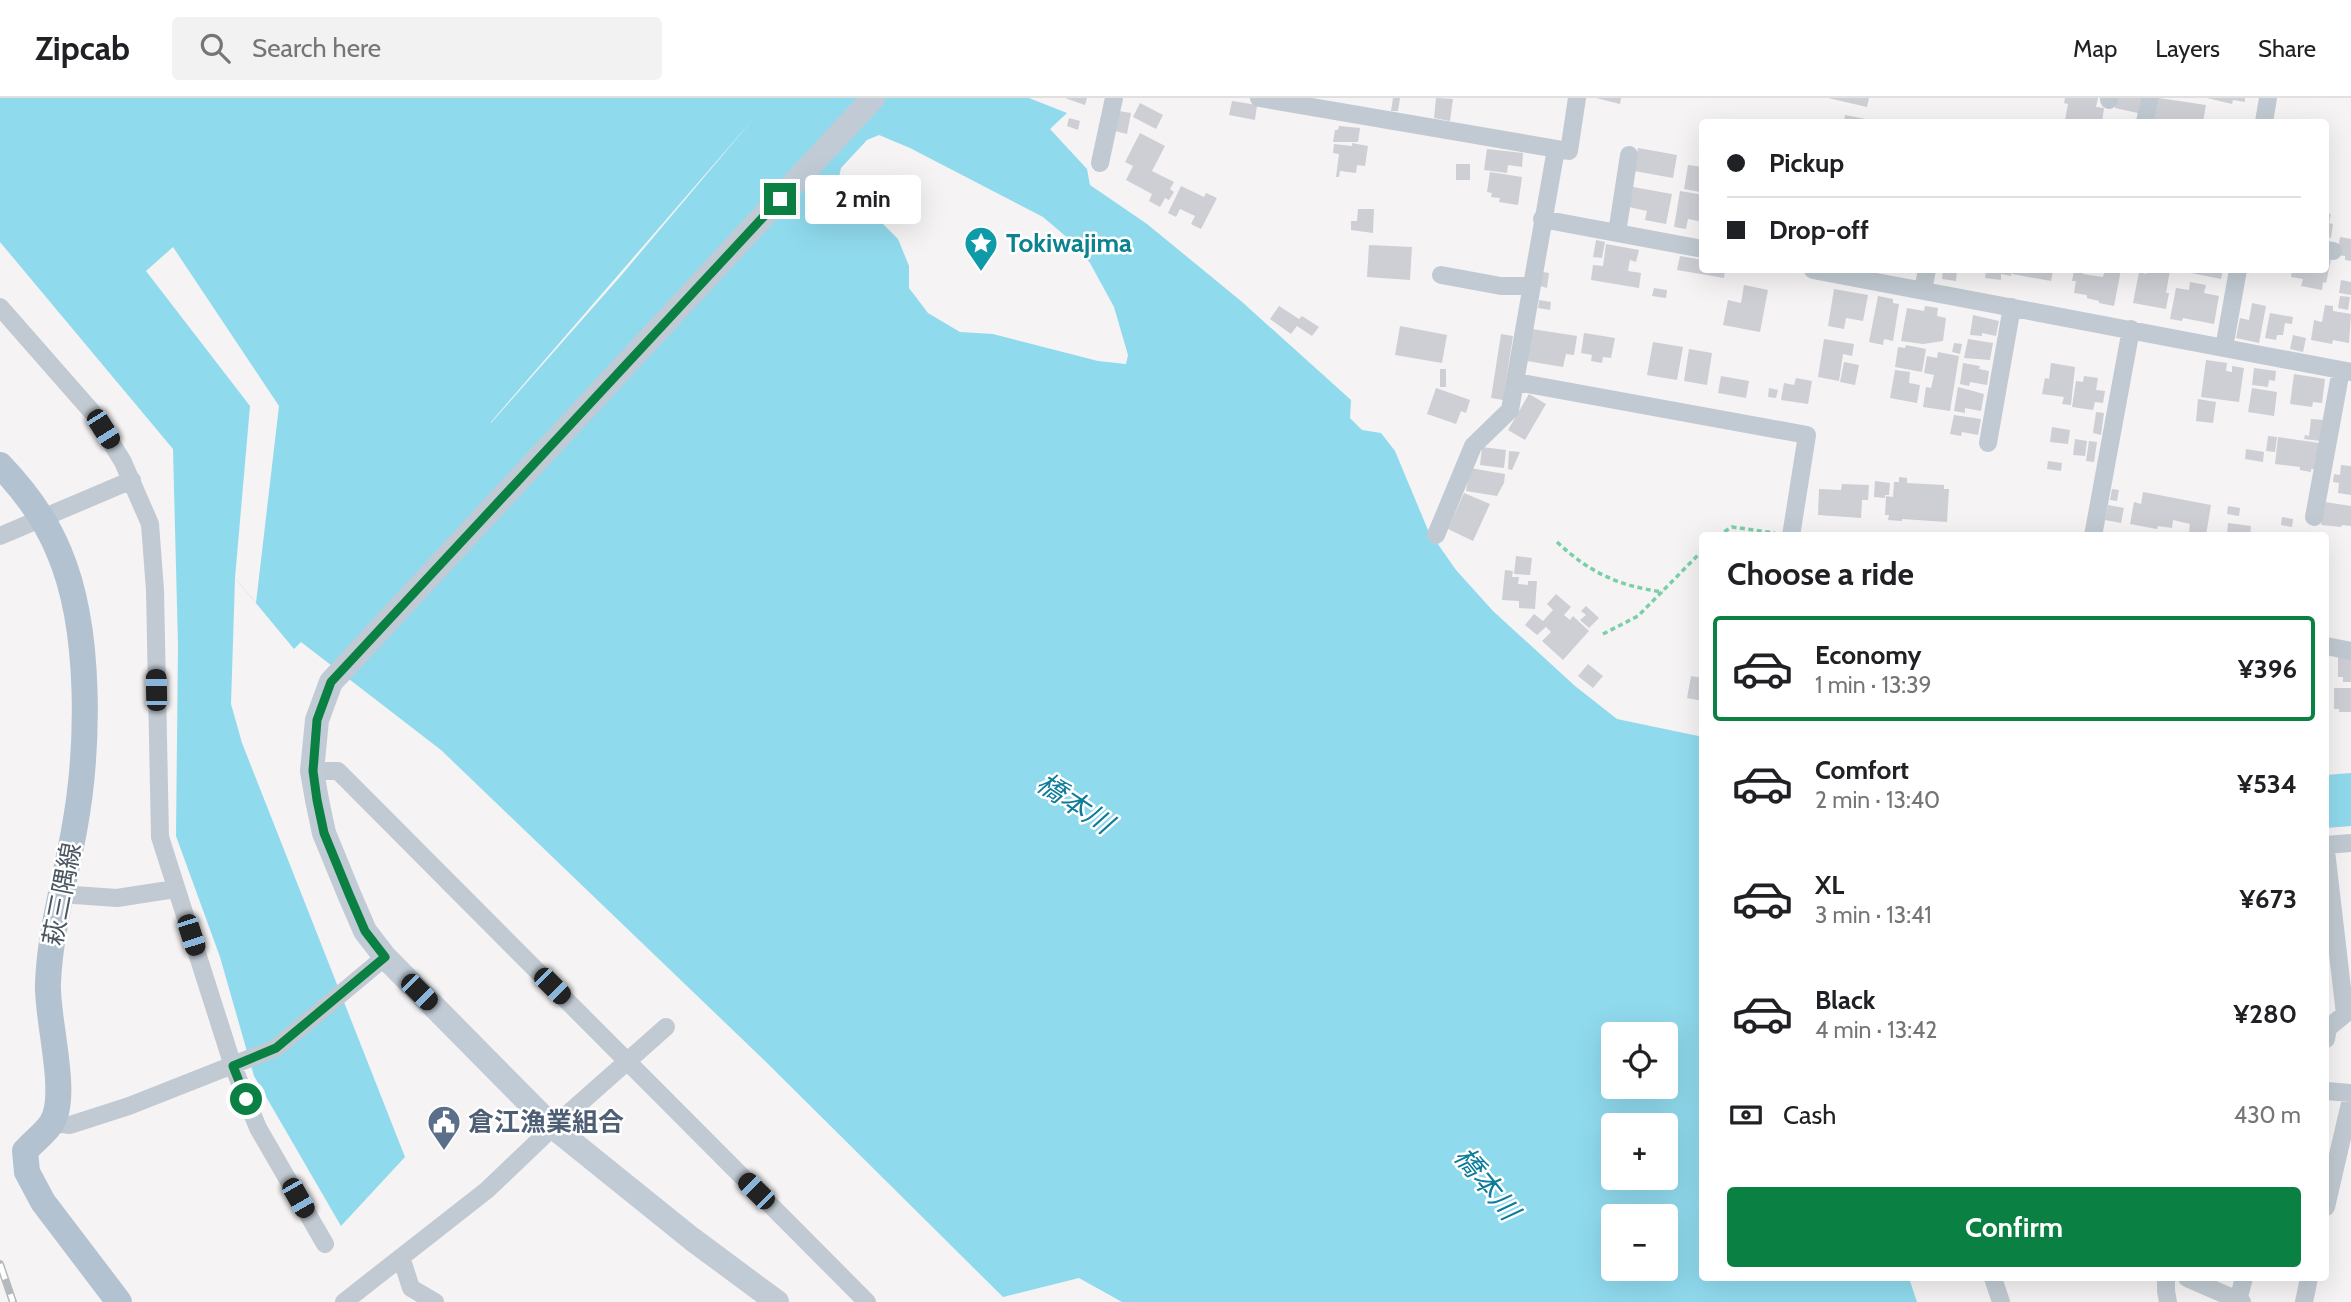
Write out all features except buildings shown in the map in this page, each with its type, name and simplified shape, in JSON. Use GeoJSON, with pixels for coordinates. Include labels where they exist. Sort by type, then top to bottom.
{"type":"FeatureCollection","features":[{"type":"Feature","properties":{"kind":"main road","name":"萩三隅線"},"geometry":{"type":"LineString","coordinates":[[0,465],[43,520],[60,554],[79,620],[85,702],[75,830],[60,894],[48,984],[58,1104],[52,1123]]}},
{"type":"Feature","properties":{"kind":"main road"},"geometry":{"type":"LineString","coordinates":[[52,1123],[25,1151],[27,1172],[43,1202],[119,1302]]}},
{"type":"Feature","properties":{"kind":"street"},"geometry":{"type":"LineString","coordinates":[[777,1302],[692,1239],[553,1127],[385,957],[365,931],[324,833],[313,771],[317,720],[331,682],[873,98]]}},
{"type":"Feature","properties":{"kind":"street"},"geometry":{"type":"LineString","coordinates":[[1100,163],[1114,98]]}},
{"type":"Feature","properties":{"kind":"street"},"geometry":{"type":"LineString","coordinates":[[1259,98],[1569,151],[1577,98]]}},
{"type":"Feature","properties":{"kind":"street"},"geometry":{"type":"LineString","coordinates":[[2146,119],[2150,98]]}},
{"type":"Feature","properties":{"kind":"street"},"geometry":{"type":"LineString","coordinates":[[2264,119],[2268,98]]}},
{"type":"Feature","properties":{"kind":"street"},"geometry":{"type":"LineString","coordinates":[[1436,535],[1473,446],[1510,410],[1556,149]]}},
{"type":"Feature","properties":{"kind":"street"},"geometry":{"type":"LineString","coordinates":[[1617,233],[1629,155]]}},
{"type":"Feature","properties":{"kind":"street"},"geometry":{"type":"LineString","coordinates":[[1542,219],[1699,248]]}},
{"type":"Feature","properties":{"kind":"street"},"geometry":{"type":"LineString","coordinates":[[1830,273],[2346,371],[2314,517]]}},
{"type":"Feature","properties":{"kind":"street"},"geometry":{"type":"LineString","coordinates":[[1923,290],[1926,273]]}},
{"type":"Feature","properties":{"kind":"street"},"geometry":{"type":"LineString","coordinates":[[2224,348],[2237,273]]}},
{"type":"Feature","properties":{"kind":"street"},"geometry":{"type":"LineString","coordinates":[[1441,275],[1501,286],[1531,286]]}},
{"type":"Feature","properties":{"kind":"street"},"geometry":{"type":"LineString","coordinates":[[0,307],[93,413],[132,480],[150,524],[155,590],[160,836],[233,1066],[258,1128],[325,1244]]}},
{"type":"Feature","properties":{"kind":"street"},"geometry":{"type":"LineString","coordinates":[[1988,443],[2012,307]]}},
{"type":"Feature","properties":{"kind":"street"},"geometry":{"type":"LineString","coordinates":[[2094,532],[2131,329]]}},
{"type":"Feature","properties":{"kind":"street"},"geometry":{"type":"LineString","coordinates":[[1516,382],[1807,435],[1792,532]]}},
{"type":"Feature","properties":{"kind":"street"},"geometry":{"type":"LineString","coordinates":[[0,536],[132,480]]}},
{"type":"Feature","properties":{"kind":"street"},"geometry":{"type":"LineString","coordinates":[[2329,646],[2350,645]]}},
{"type":"Feature","properties":{"kind":"street"},"geometry":{"type":"LineString","coordinates":[[313,771],[338,771],[867,1302]]}},
{"type":"Feature","properties":{"kind":"street"},"geometry":{"type":"LineString","coordinates":[[2329,845],[2351,844]]}},
{"type":"Feature","properties":{"kind":"street"},"geometry":{"type":"LineString","coordinates":[[2329,877],[2345,1014],[2329,1027]]}},
{"type":"Feature","properties":{"kind":"street"},"geometry":{"type":"LineString","coordinates":[[60,894],[117,898],[175,888]]}},
{"type":"Feature","properties":{"kind":"street"},"geometry":{"type":"LineString","coordinates":[[52,1123],[70,1125],[129,1107],[276,1048],[385,957]]}},
{"type":"Feature","properties":{"kind":"street"},"geometry":{"type":"LineString","coordinates":[[344,1302],[487,1190],[553,1127],[666,1027]]}},
{"type":"Feature","properties":{"kind":"street"},"geometry":{"type":"LineString","coordinates":[[2329,1091],[2351,1093]]}},
{"type":"Feature","properties":{"kind":"street"},"geometry":{"type":"LineString","coordinates":[[2329,1194],[2351,1099]]}},
{"type":"Feature","properties":{"kind":"street"},"geometry":{"type":"LineString","coordinates":[[401,1257],[411,1288],[435,1302]]}},
{"type":"Feature","properties":{"kind":"street"},"geometry":{"type":"LineString","coordinates":[[1994,1281],[2001,1302]]}},
{"type":"Feature","properties":{"kind":"street"},"geometry":{"type":"LineString","coordinates":[[2166,1281],[2168,1302]]}},
{"type":"Feature","properties":{"kind":"street"},"geometry":{"type":"LineString","coordinates":[[2194,1281],[2240,1301],[2243,1281]]}},
{"type":"Feature","properties":{"kind":"street"},"geometry":{"type":"LineString","coordinates":[[2304,1302],[2308,1281]]}},
{"type":"Feature","properties":{"kind":"path"},"geometry":{"type":"LineString","coordinates":[[1724,532],[1732,527],[1765,532]]}},
{"type":"Feature","properties":{"kind":"path"},"geometry":{"type":"LineString","coordinates":[[1557,542],[1594,572],[1622,583],[1664,592]]}},
{"type":"Feature","properties":{"kind":"path"},"geometry":{"type":"LineString","coordinates":[[1603,634],[1638,616],[1699,554]]}},
{"type":"Feature","properties":{"kind":"water","name":"橋本川"},"geometry":{"type":"Polygon","coordinates":[[[0,98],[1029,98],[1067,113],[1050,129],[1087,169],[1090,185],[1147,224],[1241,301],[1351,400],[1350,418],[1362,430],[1381,433],[1395,451],[1428,530],[1456,570],[1493,611],[1575,686],[1617,719],[1699,736],[1699,1281],[1910,1281],[1917,1302],[1122,1302],[1079,1278],[1003,1297],[764,1060],[441,750],[301,642],[294,649],[235,578],[231,704],[242,743],[405,1157],[341,1226],[254,1076],[220,957],[176,836],[178,645],[173,449],[0,242],[0,98]],[[754,118],[491,423],[619,278],[754,118]],[[879,135],[867,140],[841,168],[837,186],[852,206],[862,203],[898,239],[909,266],[909,288],[928,313],[960,332],[993,334],[1098,361],[1126,364],[1128,355],[1114,307],[1090,263],[1069,239],[1043,217],[910,148],[879,135]]]}},
{"type":"Feature","properties":{"kind":"water"},"geometry":{"type":"Polygon","coordinates":[[[2351,773],[2351,826],[2329,828],[2329,775],[2351,773]]]}},
{"type":"Feature","properties":{"kind":"pier"},"geometry":{"type":"Polygon","coordinates":[[[173,247],[279,406],[256,603],[235,578],[250,406],[146,271],[173,247]]]}},
{"type":"Feature","properties":{"kind":"railway"},"geometry":{"type":"LineString","coordinates":[[0,1264],[13,1302]]}},
{"type":"Feature","properties":{"kind":"place","name":"Tokiwajima"},"geometry":{"type":"Point","coordinates":[981,273]}},
{"type":"Feature","properties":{"kind":"place","name":"倉江漁業組合"},"geometry":{"type":"Point","coordinates":[444,1152]}},
{"type":"Feature","properties":{"kind":"route"},"geometry":{"type":"LineString","coordinates":[[246,1099],[233,1066],[276,1048],[385,957],[365,931],[324,833],[317,800],[313,771],[317,720],[331,682],[780,199]]}}]}
